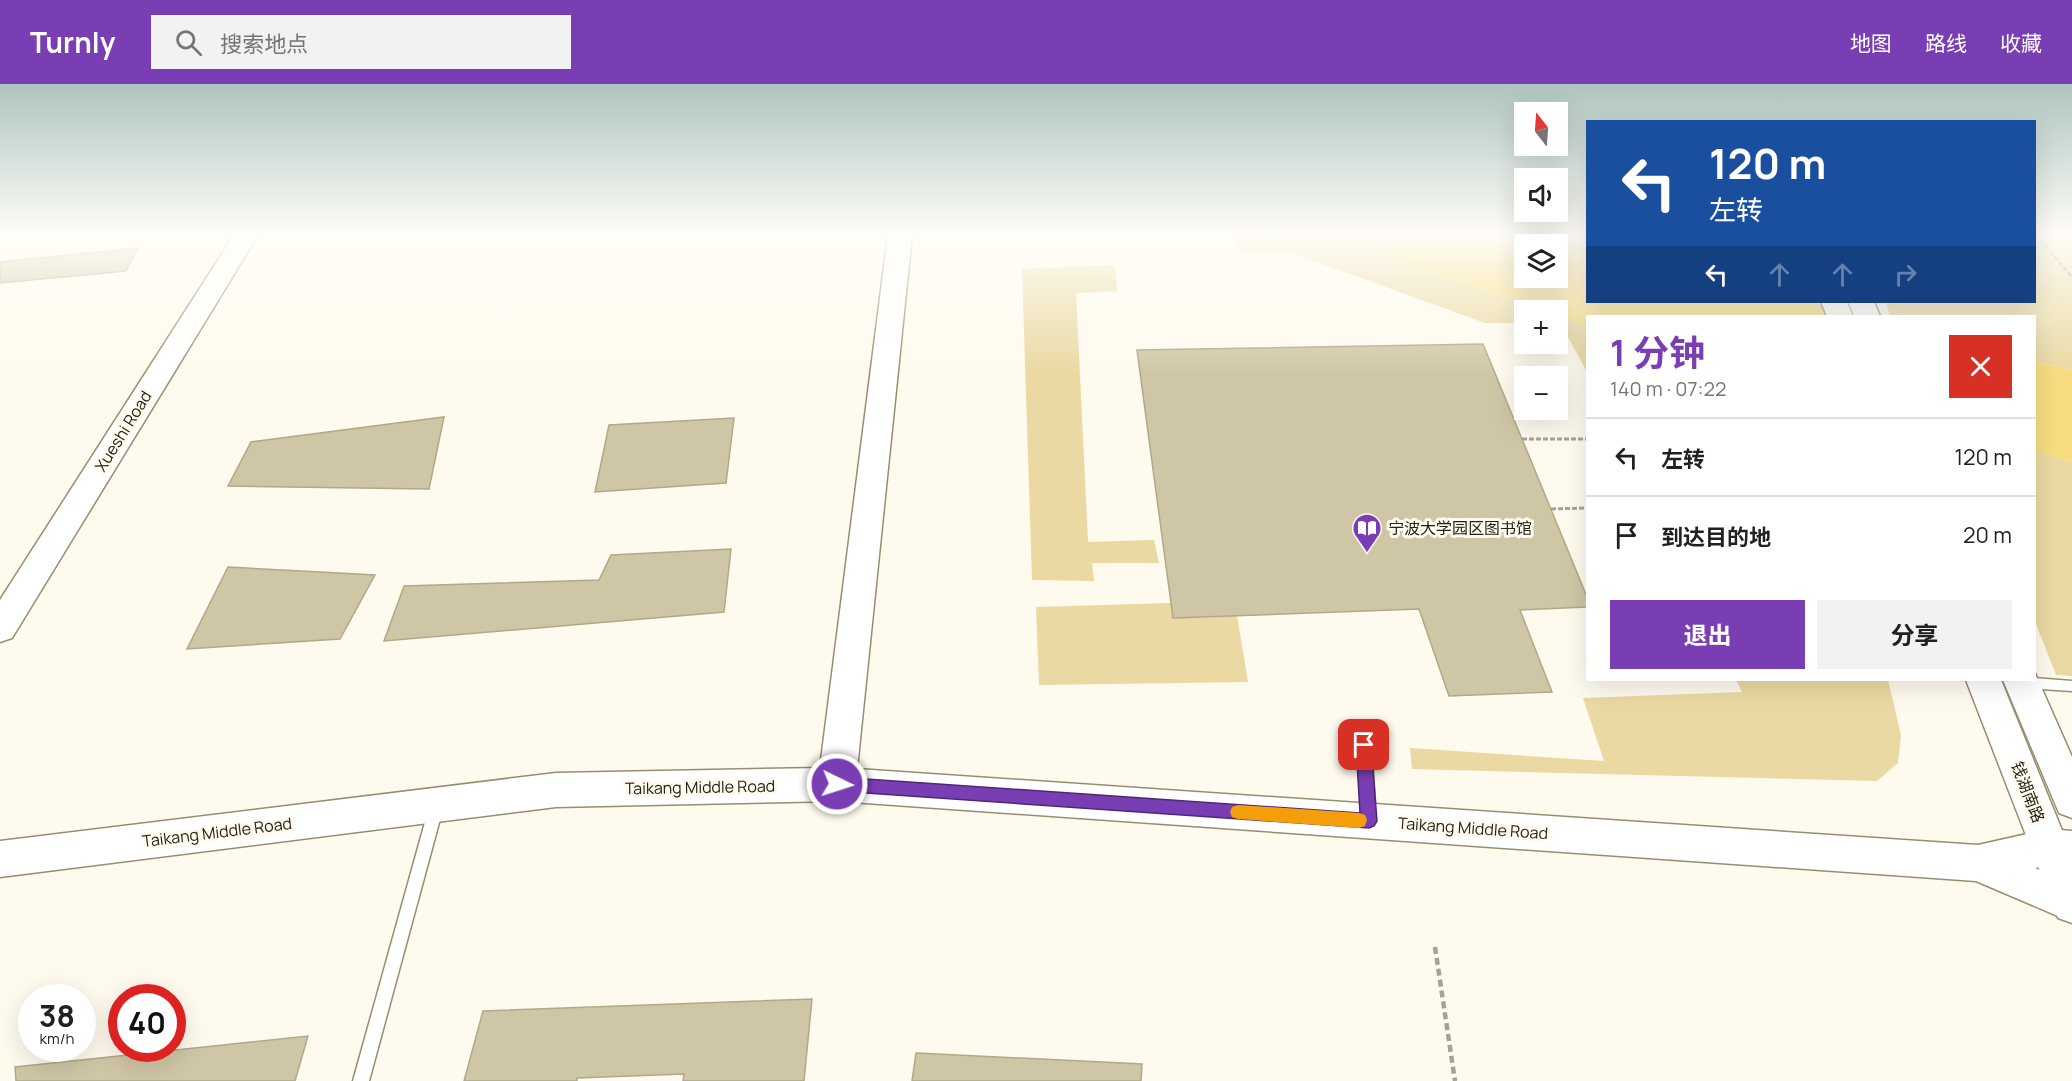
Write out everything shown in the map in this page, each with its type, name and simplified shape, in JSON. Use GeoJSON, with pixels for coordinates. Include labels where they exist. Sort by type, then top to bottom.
{"type":"FeatureCollection","features":[{"type":"Feature","properties":{"kind":"street","name":"Xueshi Road"},"geometry":{"type":"LineString","coordinates":[[0,628],[217,282]]}},
{"type":"Feature","properties":{"kind":"street"},"geometry":{"type":"LineString","coordinates":[[837,784],[895,282]]}},
{"type":"Feature","properties":{"kind":"street","name":"钱湖南路"},"geometry":{"type":"LineString","coordinates":[[1983,681],[2061,848],[2072,904]]}},
{"type":"Feature","properties":{"kind":"street"},"geometry":{"type":"LineString","coordinates":[[2022,681],[2072,801]]}},
{"type":"Feature","properties":{"kind":"street","name":"Taikang Middle Road"},"geometry":{"type":"LineString","coordinates":[[0,859],[556,790],[837,784],[1978,863]]}},
{"type":"Feature","properties":{"kind":"street"},"geometry":{"type":"LineString","coordinates":[[1978,863],[2061,848]]}},
{"type":"Feature","properties":{"kind":"street"},"geometry":{"type":"LineString","coordinates":[[1978,863],[2072,904]]}},
{"type":"Feature","properties":{"kind":"lane"},"geometry":{"type":"LineString","coordinates":[[2022,681],[2072,686]]}},
{"type":"Feature","properties":{"kind":"lane"},"geometry":{"type":"LineString","coordinates":[[1364,745],[1369,821]]}},
{"type":"Feature","properties":{"kind":"lane"},"geometry":{"type":"LineString","coordinates":[[361,1081],[438,804]]}},
{"type":"Feature","properties":{"kind":"path"},"geometry":{"type":"LineString","coordinates":[[1522,439],[1586,439]]}},
{"type":"Feature","properties":{"kind":"path"},"geometry":{"type":"LineString","coordinates":[[1551,509],[1586,508]]}},
{"type":"Feature","properties":{"kind":"path"},"geometry":{"type":"LineString","coordinates":[[1435,947],[1455,1081]]}},
{"type":"Feature","properties":{"kind":"shaded area"},"geometry":{"type":"Polygon","coordinates":[[[1022,282],[1116,282],[1117,291],[1076,293],[1088,542],[1154,540],[1159,563],[1092,563],[1094,581],[1032,580],[1022,282]]]}},
{"type":"Feature","properties":{"kind":"shaded area"},"geometry":{"type":"Polygon","coordinates":[[[1371,282],[1458,282],[1514,301],[1514,323],[1485,323],[1371,282]]]}},
{"type":"Feature","properties":{"kind":"shaded area"},"geometry":{"type":"Polygon","coordinates":[[[1457,282],[1514,282],[1514,288],[1568,288],[1568,282],[1586,282],[1586,303],[1815,303],[1855,315],[1586,315],[1586,326],[1568,320],[1568,300],[1514,301],[1457,282]]]}},
{"type":"Feature","properties":{"kind":"shaded area"},"geometry":{"type":"Polygon","coordinates":[[[2036,282],[2072,282],[2072,370],[2036,361],[2036,315],[1890,315],[1886,303],[2036,303],[2036,282]]]}},
{"type":"Feature","properties":{"kind":"shaded area"},"geometry":{"type":"Polygon","coordinates":[[[1568,320],[1586,326],[1586,370],[1568,337],[1568,320]]]}},
{"type":"Feature","properties":{"kind":"shaded area"},"geometry":{"type":"Polygon","coordinates":[[[2036,361],[2072,370],[2072,462],[2036,452],[2036,361]]]}},
{"type":"Feature","properties":{"kind":"shaded area"},"geometry":{"type":"Polygon","coordinates":[[[2036,452],[2072,462],[2072,676],[2056,675],[2036,624],[2036,452]]]}},
{"type":"Feature","properties":{"kind":"shaded area"},"geometry":{"type":"Polygon","coordinates":[[[1171,603],[1173,618],[1237,615],[1248,682],[1039,685],[1036,607],[1171,603]]]}},
{"type":"Feature","properties":{"kind":"shaded area"},"geometry":{"type":"Polygon","coordinates":[[[1736,681],[1888,681],[1901,735],[1898,763],[1877,781],[1412,769],[1410,748],[1604,761],[1583,698],[1742,692],[1736,681]]]}},
{"type":"Feature","properties":{"kind":"building","name":"宁波大学园区图书馆"},"geometry":{"type":"Polygon","coordinates":[[[1483,344],[1586,595],[1586,607],[1520,610],[1552,692],[1449,696],[1419,609],[1173,618],[1137,350],[1483,344]]]}},
{"type":"Feature","properties":{"kind":"building"},"geometry":{"type":"Polygon","coordinates":[[[444,417],[429,489],[228,486],[251,442],[444,417]]]}},
{"type":"Feature","properties":{"kind":"building"},"geometry":{"type":"Polygon","coordinates":[[[734,418],[726,483],[595,492],[609,425],[734,418]]]}},
{"type":"Feature","properties":{"kind":"building"},"geometry":{"type":"Polygon","coordinates":[[[731,549],[724,612],[384,641],[404,586],[599,580],[611,555],[731,549]]]}},
{"type":"Feature","properties":{"kind":"building"},"geometry":{"type":"Polygon","coordinates":[[[228,567],[375,575],[340,639],[187,649],[228,567]]]}},
{"type":"Feature","properties":{"kind":"building"},"geometry":{"type":"Polygon","coordinates":[[[812,999],[804,1081],[683,1081],[684,1074],[577,1078],[577,1081],[464,1081],[483,1011],[812,999]]]}},
{"type":"Feature","properties":{"kind":"building"},"geometry":{"type":"Polygon","coordinates":[[[308,1036],[295,1081],[16,1081],[15,1067],[62,1062],[96,1062],[96,1058],[108,1057],[108,1062],[186,1062],[186,1049],[308,1036]]]}},
{"type":"Feature","properties":{"kind":"building"},"geometry":{"type":"Polygon","coordinates":[[[916,1053],[1142,1064],[1141,1081],[912,1081],[916,1053]]]}},
{"type":"Feature","properties":{"kind":"slow traffic"},"geometry":{"type":"LineString","coordinates":[[1238,812],[1359,820]]}},
{"type":"Feature","properties":{"kind":"place","name":"宁波大学园区图书馆"},"geometry":{"type":"Point","coordinates":[1367,554]}},
{"type":"Feature","properties":{"kind":"route"},"geometry":{"type":"LineString","coordinates":[[837,784],[1369,821],[1364,745]]}}]}
